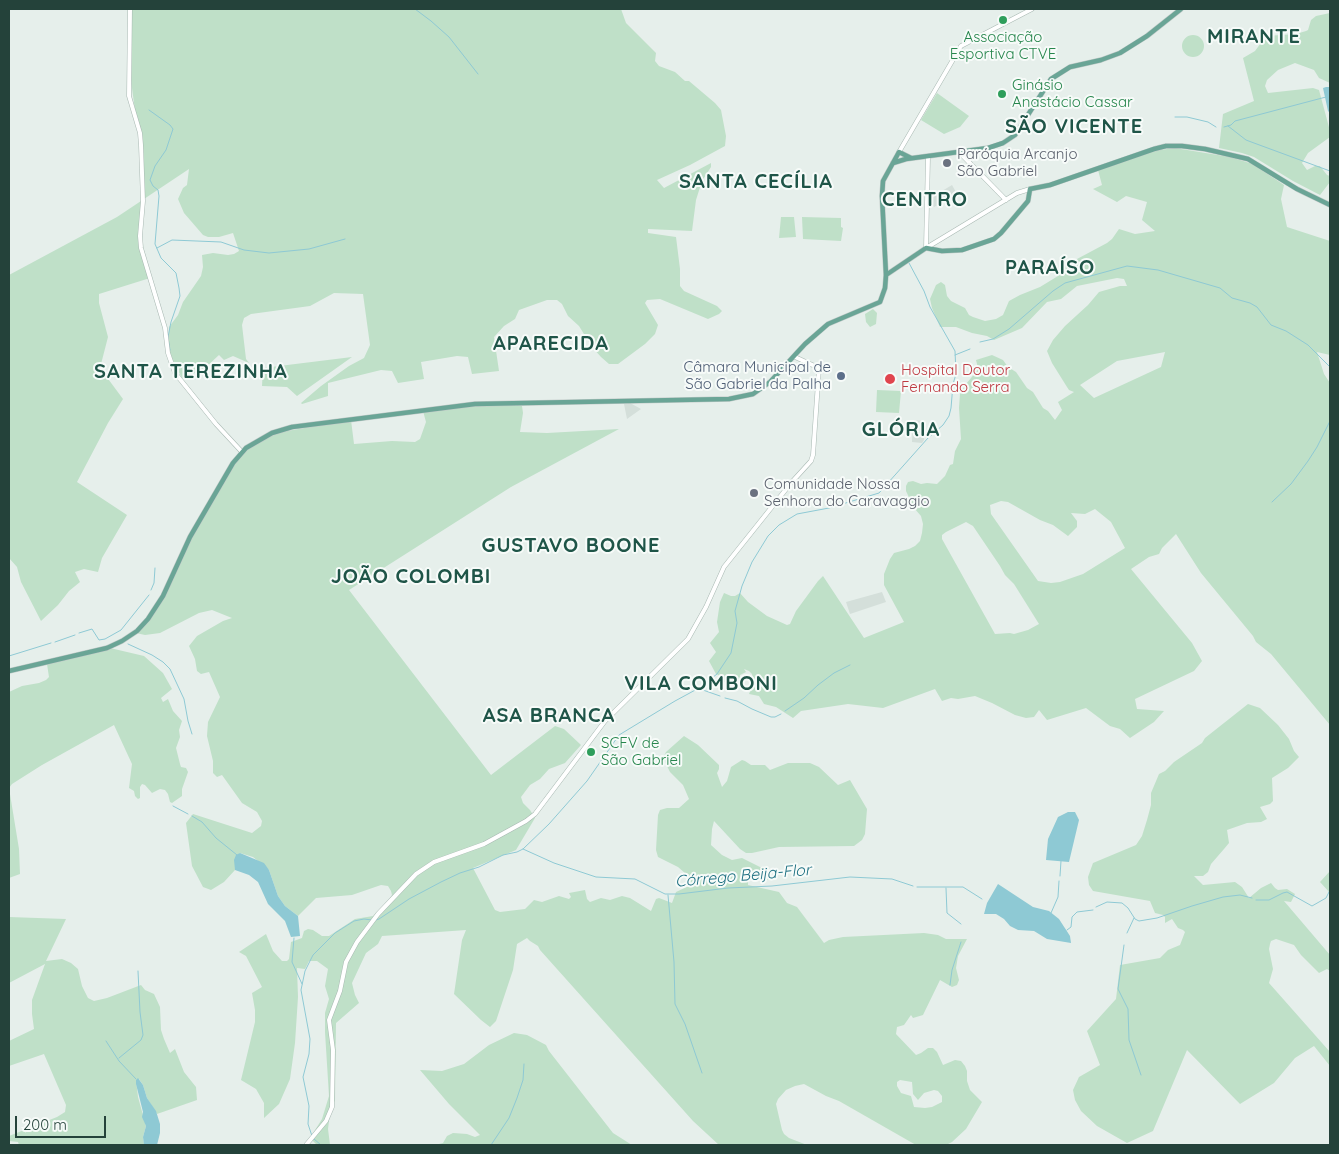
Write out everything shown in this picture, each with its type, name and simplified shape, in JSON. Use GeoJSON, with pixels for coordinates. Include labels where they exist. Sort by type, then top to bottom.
{"type":"FeatureCollection","features":[{"type":"Feature","properties":{"kind":"main road"},"geometry":{"type":"LineString","coordinates":[[893,163],[911,158],[994,147],[1009,140],[1051,79],[1070,67],[1115,56],[1147,36],[1181,9]]}},
{"type":"Feature","properties":{"kind":"main road"},"geometry":{"type":"LineString","coordinates":[[886,275],[924,249],[962,250],[994,239],[1001,234],[1028,201],[1030,189],[1050,185],[1166,146],[1182,146],[1248,159],[1297,189],[1330,205]]}},
{"type":"Feature","properties":{"kind":"main road"},"geometry":{"type":"LineString","coordinates":[[9,672],[107,648],[138,631],[155,609],[190,537],[226,473],[242,452],[260,438],[279,430],[475,404],[742,398],[764,387],[795,357],[805,344],[828,324],[880,302],[885,288],[886,275],[883,181],[899,152],[911,158]]}},
{"type":"Feature","properties":{"kind":"street"},"geometry":{"type":"LineString","coordinates":[[130,9],[129,96],[140,133],[141,145],[143,201],[140,236],[141,248],[165,328],[172,368],[216,424],[242,452]]}},
{"type":"Feature","properties":{"kind":"street"},"geometry":{"type":"LineString","coordinates":[[899,152],[961,46],[1032,9]]}},
{"type":"Feature","properties":{"kind":"street"},"geometry":{"type":"LineString","coordinates":[[958,152],[1006,200]]}},
{"type":"Feature","properties":{"kind":"street"},"geometry":{"type":"LineString","coordinates":[[924,249],[928,157]]}},
{"type":"Feature","properties":{"kind":"street"},"geometry":{"type":"LineString","coordinates":[[924,249],[1006,200],[1022,191],[1030,189]]}},
{"type":"Feature","properties":{"kind":"street"},"geometry":{"type":"LineString","coordinates":[[306,1145],[326,1120],[332,1107],[332,1050],[329,1028],[331,1012],[340,991],[348,956],[373,921],[416,874],[434,862],[473,849],[518,826],[540,807],[605,721],[688,639],[706,607],[724,567],[791,483],[811,461],[819,368],[795,357]]}},
{"type":"Feature","properties":{"kind":"shaded area"},"geometry":{"type":"Polygon","coordinates":[[[952,185],[957,194],[934,207],[930,200],[952,185]]]}},
{"type":"Feature","properties":{"kind":"shaded area"},"geometry":{"type":"Polygon","coordinates":[[[630,403],[641,409],[627,419],[624,404],[630,403]]]}},
{"type":"Feature","properties":{"kind":"shaded area"},"geometry":{"type":"Polygon","coordinates":[[[913,420],[925,421],[924,440],[922,443],[912,442],[913,420]]]}},
{"type":"Feature","properties":{"kind":"shaded area"},"geometry":{"type":"Polygon","coordinates":[[[882,592],[886,602],[850,614],[846,602],[882,592]]]}},
{"type":"Feature","properties":{"kind":"green space"},"geometry":{"type":"Polygon","coordinates":[[[132,9],[621,9],[626,23],[656,53],[655,61],[659,66],[675,72],[685,81],[689,81],[721,110],[726,136],[725,146],[657,180],[664,188],[711,163],[711,167],[702,181],[696,200],[692,231],[648,229],[648,233],[676,237],[680,286],[684,291],[717,306],[722,311],[708,319],[660,299],[647,300],[645,303],[658,325],[655,334],[618,364],[609,364],[592,347],[579,326],[568,316],[562,304],[557,300],[547,300],[519,310],[515,319],[504,326],[494,337],[499,371],[472,374],[468,357],[457,356],[421,362],[424,379],[398,383],[392,371],[381,370],[328,383],[328,396],[302,404],[321,386],[364,358],[370,345],[363,294],[334,293],[310,306],[251,314],[244,318],[242,325],[246,359],[249,363],[233,356],[224,360],[219,355],[204,369],[182,378],[168,351],[169,327],[201,276],[203,267],[202,255],[213,253],[228,255],[239,251],[233,233],[219,237],[203,235],[184,213],[178,199],[183,188],[187,185],[189,169],[144,199],[143,144],[136,118],[130,73],[132,9]]]}},
{"type":"Feature","properties":{"kind":"green space"},"geometry":{"type":"Polygon","coordinates":[[[1330,13],[1330,83],[1319,78],[1314,70],[1295,63],[1278,70],[1267,80],[1265,86],[1268,93],[1313,88],[1319,90],[1330,137],[1308,153],[1302,163],[1307,170],[1320,166],[1330,176],[1330,182],[1320,195],[1254,157],[1219,148],[1223,114],[1254,101],[1243,58],[1255,51],[1266,36],[1296,34],[1306,31],[1311,20],[1316,16],[1330,13]]]}},
{"type":"Feature","properties":{"kind":"green space"},"geometry":{"type":"Polygon","coordinates":[[[1189,35],[1197,35],[1204,42],[1204,50],[1197,57],[1189,57],[1182,50],[1182,42],[1189,35]]]}},
{"type":"Feature","properties":{"kind":"green space"},"geometry":{"type":"Polygon","coordinates":[[[937,93],[969,116],[960,127],[944,134],[921,120],[937,93]]]}},
{"type":"Feature","properties":{"kind":"green space"},"geometry":{"type":"Polygon","coordinates":[[[1175,148],[1230,157],[1253,164],[1284,185],[1281,199],[1287,227],[1330,241],[1330,355],[1317,352],[1324,374],[1330,383],[1330,725],[1271,654],[1256,642],[1201,573],[1176,534],[1162,548],[1159,554],[1149,557],[1131,569],[1192,643],[1202,661],[1194,671],[1135,699],[1137,709],[1164,711],[1154,722],[1130,738],[1120,729],[1110,726],[1086,708],[1047,720],[1039,710],[1034,717],[1026,718],[1015,715],[975,696],[958,699],[951,698],[942,701],[935,689],[883,708],[848,704],[801,711],[793,718],[776,707],[764,704],[759,696],[749,694],[753,678],[749,671],[744,669],[746,672],[740,675],[739,684],[735,686],[724,682],[716,674],[709,661],[716,652],[710,643],[719,632],[717,622],[720,602],[724,593],[735,596],[740,593],[748,602],[767,616],[787,625],[790,624],[796,611],[823,576],[864,638],[904,622],[884,585],[884,574],[894,553],[915,546],[920,541],[922,533],[923,524],[921,516],[914,508],[906,491],[906,486],[908,482],[913,481],[921,484],[937,484],[945,476],[950,465],[953,464],[955,451],[961,439],[960,394],[978,368],[976,360],[992,355],[1003,360],[1008,367],[1016,372],[1027,388],[1033,392],[1043,408],[1055,420],[1062,410],[1058,402],[1074,392],[1067,387],[1047,351],[1053,340],[1065,326],[1099,292],[1127,286],[1124,279],[1117,278],[1077,286],[1061,299],[1047,302],[1022,328],[994,340],[987,336],[956,327],[940,327],[930,299],[936,285],[941,282],[945,285],[947,296],[951,301],[965,308],[969,315],[985,321],[996,319],[1003,315],[1009,301],[1040,287],[1058,276],[1062,267],[1107,243],[1119,229],[1135,234],[1155,231],[1142,220],[1147,202],[1126,196],[1117,202],[1093,189],[1102,185],[1098,170],[1159,150],[1175,148]],[[1165,352],[1117,361],[1080,385],[1094,398],[1161,367],[1165,352]],[[1001,501],[990,505],[991,514],[1038,581],[1060,582],[1083,574],[1125,548],[1111,522],[1095,509],[1085,514],[1071,513],[1077,521],[1077,527],[1068,536],[1053,525],[1008,502],[1001,501]],[[966,522],[942,535],[942,539],[995,634],[1014,634],[1039,624],[1014,584],[1005,575],[973,526],[966,522]]]}},
{"type":"Feature","properties":{"kind":"green space"},"geometry":{"type":"Polygon","coordinates":[[[141,201],[140,241],[150,278],[99,294],[99,303],[108,337],[100,368],[123,399],[77,482],[127,515],[102,558],[98,572],[84,569],[75,572],[80,582],[41,621],[21,582],[17,567],[9,558],[9,275],[117,217],[141,201]]]}},
{"type":"Feature","properties":{"kind":"green space"},"geometry":{"type":"Polygon","coordinates":[[[781,217],[794,217],[796,237],[779,238],[781,217]]]}},
{"type":"Feature","properties":{"kind":"green space"},"geometry":{"type":"Polygon","coordinates":[[[802,217],[841,218],[841,227],[843,228],[841,241],[803,239],[802,217]]]}},
{"type":"Feature","properties":{"kind":"green space"},"geometry":{"type":"Polygon","coordinates":[[[873,309],[877,313],[876,324],[870,327],[866,322],[865,314],[873,309]]]}},
{"type":"Feature","properties":{"kind":"green space"},"geometry":{"type":"Polygon","coordinates":[[[352,357],[297,396],[287,387],[262,386],[263,368],[352,357]]]}},
{"type":"Feature","properties":{"kind":"green space"},"geometry":{"type":"Polygon","coordinates":[[[877,390],[901,391],[899,413],[876,412],[877,390]]]}},
{"type":"Feature","properties":{"kind":"green space"},"geometry":{"type":"Polygon","coordinates":[[[475,405],[522,406],[523,413],[520,432],[547,433],[619,429],[511,487],[349,590],[491,775],[555,726],[564,729],[581,745],[565,763],[549,769],[540,779],[530,785],[521,797],[523,803],[535,818],[516,850],[473,868],[495,910],[500,912],[525,909],[534,900],[542,902],[559,896],[569,899],[571,897],[569,893],[585,890],[587,899],[590,902],[601,898],[610,900],[622,896],[630,898],[651,911],[656,899],[659,898],[672,903],[676,892],[689,886],[691,882],[678,867],[658,857],[656,850],[658,815],[660,810],[679,808],[689,799],[683,785],[670,772],[663,758],[666,752],[684,736],[698,745],[719,765],[717,773],[722,787],[727,781],[731,767],[742,760],[751,765],[765,765],[770,770],[788,763],[810,763],[819,767],[838,785],[850,780],[867,809],[865,834],[862,840],[854,846],[779,847],[746,853],[714,821],[711,845],[722,855],[732,860],[742,858],[764,869],[770,876],[769,880],[761,878],[752,879],[748,882],[748,885],[779,892],[787,903],[797,907],[824,943],[843,937],[924,933],[938,935],[946,939],[967,939],[958,956],[956,968],[959,980],[957,985],[952,987],[940,980],[923,1015],[913,1018],[911,1015],[904,1025],[897,1027],[896,1034],[916,1055],[928,1048],[933,1048],[943,1065],[955,1060],[961,1061],[965,1066],[970,1090],[982,1102],[966,1129],[952,1142],[946,1145],[916,1145],[839,1101],[804,1084],[786,1090],[776,1104],[784,1134],[807,1145],[719,1145],[693,1121],[538,946],[527,938],[517,944],[513,970],[496,1021],[490,1027],[481,1020],[454,994],[462,940],[466,930],[382,936],[378,944],[366,953],[352,983],[359,1003],[336,1023],[335,1101],[331,1105],[328,1129],[330,1145],[317,1145],[310,1138],[322,1119],[329,1096],[325,1032],[325,1013],[329,999],[325,986],[328,969],[317,961],[309,961],[305,969],[297,968],[298,997],[290,1079],[279,1104],[264,1118],[264,1103],[256,1089],[241,1080],[255,1022],[252,993],[262,987],[246,956],[239,952],[266,934],[273,951],[282,961],[287,961],[289,959],[291,942],[302,938],[304,931],[308,929],[313,930],[322,936],[329,936],[355,919],[373,916],[385,905],[392,895],[391,891],[388,886],[381,885],[352,895],[316,898],[298,916],[285,906],[278,896],[269,870],[253,857],[240,853],[235,860],[235,870],[224,882],[211,890],[203,887],[192,866],[186,823],[193,814],[252,833],[261,826],[262,821],[257,812],[242,803],[222,775],[217,777],[213,773],[213,761],[207,736],[208,722],[220,697],[209,672],[201,674],[197,671],[195,659],[189,646],[197,636],[232,618],[212,610],[199,613],[160,633],[145,635],[136,633],[151,614],[211,500],[234,463],[244,451],[261,439],[281,432],[351,420],[354,444],[392,441],[415,442],[420,439],[426,422],[423,411],[475,405]],[[900,1080],[897,1082],[897,1086],[901,1093],[911,1096],[914,1107],[932,1107],[942,1102],[942,1096],[938,1091],[934,1090],[924,1093],[918,1100],[913,1094],[912,1082],[900,1080]]]}},
{"type":"Feature","properties":{"kind":"green space"},"geometry":{"type":"Polygon","coordinates":[[[110,648],[144,656],[163,673],[172,689],[161,698],[163,702],[168,699],[173,711],[182,721],[179,730],[180,737],[176,748],[181,767],[186,768],[188,772],[182,789],[182,796],[172,803],[165,790],[160,789],[152,793],[142,784],[140,787],[140,798],[138,799],[135,796],[134,791],[129,788],[132,764],[114,725],[42,765],[12,784],[9,788],[9,692],[22,686],[46,680],[49,677],[47,664],[110,648]]]}},
{"type":"Feature","properties":{"kind":"green space"},"geometry":{"type":"Polygon","coordinates":[[[1248,704],[1260,708],[1278,725],[1289,739],[1299,757],[1288,768],[1272,778],[1273,801],[1260,807],[1267,819],[1227,830],[1229,843],[1211,864],[1208,872],[1203,876],[1194,876],[1203,885],[1235,882],[1242,887],[1249,898],[1261,888],[1271,883],[1278,890],[1287,889],[1295,894],[1291,902],[1284,901],[1330,955],[1330,971],[1327,969],[1319,973],[1294,945],[1276,939],[1271,941],[1269,949],[1273,969],[1269,983],[1330,1052],[1330,1066],[1314,1046],[1295,1058],[1274,1083],[1240,1104],[1187,1050],[1153,1131],[1127,1143],[1097,1126],[1081,1111],[1075,1100],[1073,1090],[1079,1077],[1100,1065],[1087,1031],[1116,999],[1120,965],[1160,958],[1168,950],[1180,945],[1185,932],[1178,928],[1172,919],[1165,923],[1165,917],[1155,913],[1150,901],[1093,891],[1089,885],[1088,877],[1093,863],[1136,845],[1142,836],[1151,805],[1151,793],[1159,774],[1202,743],[1205,738],[1248,704]]]}},
{"type":"Feature","properties":{"kind":"green space"},"geometry":{"type":"Polygon","coordinates":[[[9,788],[19,849],[20,874],[9,878],[9,788]]]}},
{"type":"Feature","properties":{"kind":"green space"},"geometry":{"type":"Polygon","coordinates":[[[1330,871],[1330,893],[1320,882],[1330,871]]]}},
{"type":"Feature","properties":{"kind":"green space"},"geometry":{"type":"Polygon","coordinates":[[[9,917],[66,919],[46,961],[62,959],[78,969],[82,986],[88,998],[94,1001],[107,998],[141,985],[145,990],[154,994],[160,1007],[161,1030],[164,1039],[170,1053],[175,1049],[184,1072],[196,1087],[197,1100],[157,1114],[147,1098],[143,1085],[139,1079],[136,1080],[138,1097],[146,1126],[143,1137],[144,1144],[19,1145],[18,1142],[9,1141],[9,1136],[65,1112],[66,1105],[44,1054],[9,1066],[9,1041],[34,1029],[32,1000],[45,964],[9,983],[9,917]]]}},
{"type":"Feature","properties":{"kind":"green space"},"geometry":{"type":"Polygon","coordinates":[[[514,1033],[527,1035],[546,1045],[613,1133],[632,1145],[435,1145],[443,1143],[447,1136],[453,1133],[467,1134],[475,1137],[480,1135],[449,1104],[420,1070],[442,1071],[464,1064],[489,1045],[514,1033]]]}},
{"type":"Feature","properties":{"kind":"water"},"geometry":{"type":"Polygon","coordinates":[[[1330,87],[1330,113],[1323,88],[1330,87]]]}},
{"type":"Feature","properties":{"kind":"water"},"geometry":{"type":"Polygon","coordinates":[[[1068,812],[1075,812],[1079,820],[1069,862],[1046,860],[1048,839],[1058,817],[1068,812]]]}},
{"type":"Feature","properties":{"kind":"water"},"geometry":{"type":"Polygon","coordinates":[[[240,853],[264,863],[269,870],[278,896],[285,906],[298,916],[300,936],[291,937],[285,921],[268,904],[258,882],[249,875],[235,870],[234,860],[236,855],[240,853]]]}},
{"type":"Feature","properties":{"kind":"water"},"geometry":{"type":"Polygon","coordinates":[[[998,884],[1033,907],[1049,911],[1059,919],[1070,936],[1071,943],[1047,939],[1034,931],[1018,930],[996,914],[984,914],[987,903],[998,884]]]}},
{"type":"Feature","properties":{"kind":"water"},"geometry":{"type":"Polygon","coordinates":[[[138,1078],[143,1085],[147,1098],[156,1111],[160,1124],[157,1145],[144,1145],[143,1137],[146,1126],[142,1117],[143,1112],[136,1084],[138,1078]]]}},
{"type":"Feature","properties":{"kind":"waterway"},"geometry":{"type":"LineString","coordinates":[[415,9],[449,37],[478,74]]}},
{"type":"Feature","properties":{"kind":"waterway"},"geometry":{"type":"LineString","coordinates":[[1224,127],[1231,125],[1235,121],[1326,97]]}},
{"type":"Feature","properties":{"kind":"waterway"},"geometry":{"type":"LineString","coordinates":[[149,110],[173,129],[166,150],[155,166],[150,180],[158,190],[159,196],[155,244],[161,258],[176,273],[180,296],[168,337],[170,350]]}},
{"type":"Feature","properties":{"kind":"waterway"},"geometry":{"type":"LineString","coordinates":[[1175,117],[1187,117],[1208,122],[1216,127]]}},
{"type":"Feature","properties":{"kind":"waterway"},"geometry":{"type":"LineString","coordinates":[[1228,126],[1246,140],[1330,171]]}},
{"type":"Feature","properties":{"kind":"waterway"},"geometry":{"type":"LineString","coordinates":[[157,248],[172,240],[221,242],[244,250],[269,253],[309,249],[345,239]]}},
{"type":"Feature","properties":{"kind":"waterway"},"geometry":{"type":"LineString","coordinates":[[376,920],[441,882],[503,855],[523,849],[549,824],[587,781],[619,735],[699,688],[717,674],[731,653],[737,623],[735,611],[742,586],[752,562],[768,536],[779,525],[797,514],[829,508],[879,493],[928,438],[943,425],[949,416],[951,408],[953,384],[956,374],[955,351],[930,307],[909,263]]}},
{"type":"Feature","properties":{"kind":"waterway"},"geometry":{"type":"LineString","coordinates":[[980,342],[993,339],[1009,329],[1065,283],[1127,266],[1158,270],[1220,288],[1232,298],[1257,307],[1271,325],[1286,331],[1308,345],[1330,367]]}},
{"type":"Feature","properties":{"kind":"waterway"},"geometry":{"type":"LineString","coordinates":[[955,355],[970,349]]}},
{"type":"Feature","properties":{"kind":"waterway"},"geometry":{"type":"LineString","coordinates":[[1272,502],[1291,484],[1308,461],[1330,421]]}},
{"type":"Feature","properties":{"kind":"waterway"},"geometry":{"type":"LineString","coordinates":[[151,590],[154,583],[155,568]]}},
{"type":"Feature","properties":{"kind":"waterway"},"geometry":{"type":"LineString","coordinates":[[79,633],[92,629],[99,640],[105,639],[121,630],[149,595]]}},
{"type":"Feature","properties":{"kind":"waterway"},"geometry":{"type":"LineString","coordinates":[[55,642],[75,635]]}},
{"type":"Feature","properties":{"kind":"waterway"},"geometry":{"type":"LineString","coordinates":[[9,656],[51,643]]}},
{"type":"Feature","properties":{"kind":"waterway"},"geometry":{"type":"LineString","coordinates":[[128,644],[152,655],[170,669],[184,699],[192,734]]}},
{"type":"Feature","properties":{"kind":"waterway"},"geometry":{"type":"LineString","coordinates":[[785,711],[834,673],[850,665]]}},
{"type":"Feature","properties":{"kind":"waterway"},"geometry":{"type":"LineString","coordinates":[[700,689],[720,696]]}},
{"type":"Feature","properties":{"kind":"waterway"},"geometry":{"type":"LineString","coordinates":[[725,698],[737,701],[771,717],[781,714]]}},
{"type":"Feature","properties":{"kind":"waterway"},"geometry":{"type":"LineString","coordinates":[[173,806],[188,814]]}},
{"type":"Feature","properties":{"kind":"waterway"},"geometry":{"type":"LineString","coordinates":[[192,816],[202,822],[216,838],[237,855]]}},
{"type":"Feature","properties":{"kind":"waterway","name":"Córrego Beija-Flor"},"geometry":{"type":"LineString","coordinates":[[523,849],[554,863],[596,877],[635,879],[665,894],[772,886],[850,877],[892,879],[913,886]]}},
{"type":"Feature","properties":{"kind":"waterway"},"geometry":{"type":"LineString","coordinates":[[1060,876],[1061,861]]}},
{"type":"Feature","properties":{"kind":"waterway"},"geometry":{"type":"LineString","coordinates":[[1051,913],[1058,897],[1059,881]]}},
{"type":"Feature","properties":{"kind":"waterway","name":"Córrego Beija-Flor"},"geometry":{"type":"LineString","coordinates":[[917,887],[963,887],[982,899]]}},
{"type":"Feature","properties":{"kind":"waterway"},"geometry":{"type":"LineString","coordinates":[[946,888],[947,913],[961,924]]}},
{"type":"Feature","properties":{"kind":"waterway","name":"Córrego Beija-Flor"},"geometry":{"type":"LineString","coordinates":[[1256,900],[1269,900],[1287,892],[1312,906],[1326,898],[1330,890]]}},
{"type":"Feature","properties":{"kind":"waterway"},"geometry":{"type":"LineString","coordinates":[[668,895],[674,962],[675,1004],[685,1024],[702,1073]]}},
{"type":"Feature","properties":{"kind":"waterway","name":"Córrego Beija-Flor"},"geometry":{"type":"LineString","coordinates":[[1096,907],[1107,902],[1122,903],[1128,908],[1135,919],[1139,921],[1157,918],[1223,897],[1240,895],[1252,898]]}},
{"type":"Feature","properties":{"kind":"waterway","name":"Córrego Beija-Flor"},"geometry":{"type":"LineString","coordinates":[[1067,930],[1071,927],[1072,917],[1077,912],[1093,910]]}},
{"type":"Feature","properties":{"kind":"waterway"},"geometry":{"type":"LineString","coordinates":[[1127,933],[1134,918]]}},
{"type":"Feature","properties":{"kind":"waterway"},"geometry":{"type":"LineString","coordinates":[[312,1136],[308,1124],[309,1106],[303,1077],[309,1054],[310,1039],[301,990],[305,971],[313,955],[335,933],[354,921],[372,920]]}},
{"type":"Feature","properties":{"kind":"waterway"},"geometry":{"type":"LineString","coordinates":[[294,938],[292,962],[302,984]]}},
{"type":"Feature","properties":{"kind":"waterway"},"geometry":{"type":"LineString","coordinates":[[950,985],[952,970],[961,942]]}},
{"type":"Feature","properties":{"kind":"waterway"},"geometry":{"type":"LineString","coordinates":[[1124,945],[1118,989],[1128,1009],[1129,1040],[1141,1075]]}},
{"type":"Feature","properties":{"kind":"waterway"},"geometry":{"type":"LineString","coordinates":[[119,1058],[141,1040],[143,1035],[138,971]]}},
{"type":"Feature","properties":{"kind":"waterway"},"geometry":{"type":"LineString","coordinates":[[106,1041],[119,1061],[136,1079]]}},
{"type":"Feature","properties":{"kind":"waterway"},"geometry":{"type":"LineString","coordinates":[[491,1145],[509,1118],[523,1080],[524,1064]]}},
{"type":"Feature","properties":{"kind":"waterway"},"geometry":{"type":"LineString","coordinates":[[314,1139],[321,1145]]}},
{"type":"Feature","properties":{"kind":"place","name":"Associação Esportiva CTVE"},"geometry":{"type":"Point","coordinates":[1003,20]}},
{"type":"Feature","properties":{"kind":"place","name":"Ginásio Anastácio Cassar"},"geometry":{"type":"Point","coordinates":[1002,94]}},
{"type":"Feature","properties":{"kind":"place","name":"Paróquia Arcanjo São Gabriel"},"geometry":{"type":"Point","coordinates":[947,163]}},
{"type":"Feature","properties":{"kind":"place","name":"Câmara Municipal de São Gabriel da Palha"},"geometry":{"type":"Point","coordinates":[841,376]}},
{"type":"Feature","properties":{"kind":"place","name":"Hospital Doutor Fernando Serra"},"geometry":{"type":"Point","coordinates":[890,379]}},
{"type":"Feature","properties":{"kind":"place","name":"Comunidade Nossa Senhora do Caravaggio"},"geometry":{"type":"Point","coordinates":[754,493]}},
{"type":"Feature","properties":{"kind":"place","name":"SCFV de São Gabriel"},"geometry":{"type":"Point","coordinates":[591,752]}},
{"type":"Feature","properties":{"kind":"district","name":"MIRANTE"},"geometry":{"type":"Point","coordinates":[1254,37]}},
{"type":"Feature","properties":{"kind":"district","name":"SÃO VICENTE"},"geometry":{"type":"Point","coordinates":[1074,127]}},
{"type":"Feature","properties":{"kind":"district","name":"SANTA CECÍLIA"},"geometry":{"type":"Point","coordinates":[756,182]}},
{"type":"Feature","properties":{"kind":"district","name":"CENTRO"},"geometry":{"type":"Point","coordinates":[925,200]}},
{"type":"Feature","properties":{"kind":"district","name":"PARAÍSO"},"geometry":{"type":"Point","coordinates":[1050,268]}},
{"type":"Feature","properties":{"kind":"district","name":"APARECIDA"},"geometry":{"type":"Point","coordinates":[551,344]}},
{"type":"Feature","properties":{"kind":"district","name":"SANTA TEREZINHA"},"geometry":{"type":"Point","coordinates":[191,372]}},
{"type":"Feature","properties":{"kind":"district","name":"GLÓRIA"},"geometry":{"type":"Point","coordinates":[901,430]}},
{"type":"Feature","properties":{"kind":"district","name":"GUSTAVO BOONE"},"geometry":{"type":"Point","coordinates":[571,546]}},
{"type":"Feature","properties":{"kind":"district","name":"JOÃO COLOMBI"},"geometry":{"type":"Point","coordinates":[411,577]}},
{"type":"Feature","properties":{"kind":"district","name":"VILA COMBONI"},"geometry":{"type":"Point","coordinates":[701,684]}},
{"type":"Feature","properties":{"kind":"district","name":"ASA BRANCA"},"geometry":{"type":"Point","coordinates":[549,716]}}]}
